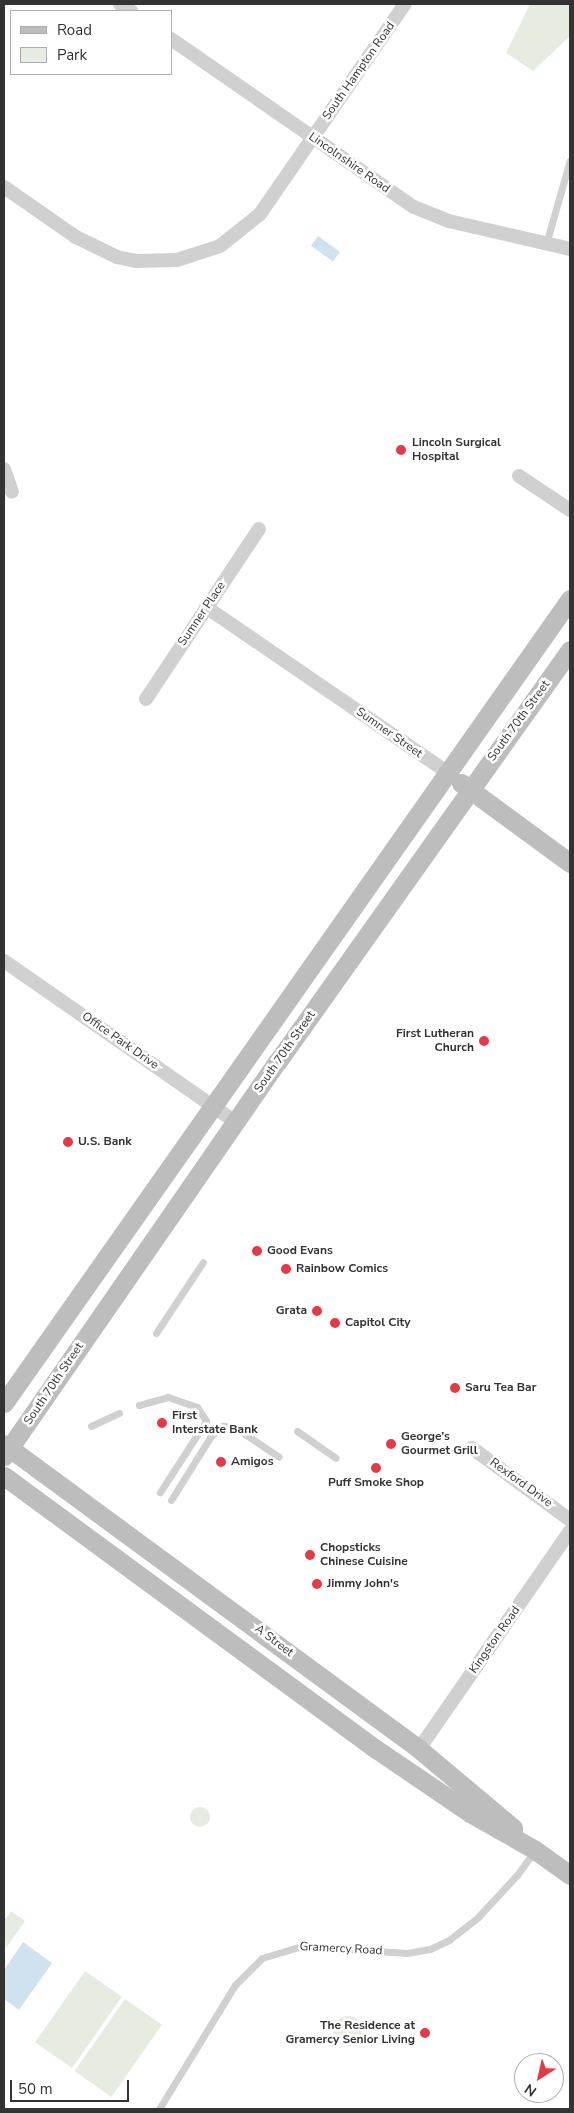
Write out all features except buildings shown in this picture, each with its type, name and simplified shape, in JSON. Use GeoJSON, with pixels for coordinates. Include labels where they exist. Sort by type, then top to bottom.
{"type":"FeatureCollection","features":[{"type":"Feature","properties":{"kind":"main road"},"geometry":{"type":"LineString","coordinates":[[4,1404],[570,599]]}},
{"type":"Feature","properties":{"kind":"main road","name":"South 70th Street"},"geometry":{"type":"LineString","coordinates":[[6,1449],[570,650]]}},
{"type":"Feature","properties":{"kind":"main road","name":"Sumner Street"},"geometry":{"type":"LineString","coordinates":[[448,773],[570,863]]}},
{"type":"Feature","properties":{"kind":"main road","name":"A Street"},"geometry":{"type":"LineString","coordinates":[[6,1449],[419,1749],[480,1798],[535,1850]]}},
{"type":"Feature","properties":{"kind":"main road","name":"A Street"},"geometry":{"type":"LineString","coordinates":[[4,1476],[376,1748],[470,1813],[535,1850],[570,1875]]}},
{"type":"Feature","properties":{"kind":"street","name":"South Hampton Road"},"geometry":{"type":"LineString","coordinates":[[4,187],[93,248],[136,261],[178,260],[220,246],[241,232],[260,214],[405,4]]}},
{"type":"Feature","properties":{"kind":"street","name":"Lincolnshire Road"},"geometry":{"type":"LineString","coordinates":[[172,40],[313,138],[426,213],[546,245],[570,249]]}},
{"type":"Feature","properties":{"kind":"street","name":"Lincolnshire Road"},"geometry":{"type":"LineString","coordinates":[[546,245],[570,260]]}},
{"type":"Feature","properties":{"kind":"street"},"geometry":{"type":"LineString","coordinates":[[4,469],[12,492]]}},
{"type":"Feature","properties":{"kind":"street"},"geometry":{"type":"LineString","coordinates":[[519,476],[570,510]]}},
{"type":"Feature","properties":{"kind":"street","name":"Sumner Place"},"geometry":{"type":"LineString","coordinates":[[146,699],[259,529]]}},
{"type":"Feature","properties":{"kind":"street","name":"Sumner Street"},"geometry":{"type":"LineString","coordinates":[[206,607],[448,773]]}},
{"type":"Feature","properties":{"kind":"street","name":"Office Park Drive"},"geometry":{"type":"LineString","coordinates":[[4,961],[236,1122]]}},
{"type":"Feature","properties":{"kind":"street","name":"Rexford Drive"},"geometry":{"type":"LineString","coordinates":[[472,1448],[570,1520]]}},
{"type":"Feature","properties":{"kind":"street","name":"Kingston Road"},"geometry":{"type":"LineString","coordinates":[[419,1749],[570,1531]]}},
{"type":"Feature","properties":{"kind":"lane"},"geometry":{"type":"LineString","coordinates":[[546,245],[570,160]]}},
{"type":"Feature","properties":{"kind":"lane"},"geometry":{"type":"LineString","coordinates":[[156,1333],[203,1262]]}},
{"type":"Feature","properties":{"kind":"lane"},"geometry":{"type":"LineString","coordinates":[[139,1405],[168,1397],[197,1407],[206,1421],[160,1492]]}},
{"type":"Feature","properties":{"kind":"lane"},"geometry":{"type":"LineString","coordinates":[[91,1426],[119,1413]]}},
{"type":"Feature","properties":{"kind":"lane"},"geometry":{"type":"LineString","coordinates":[[171,1500],[211,1436],[223,1426],[232,1426],[279,1457]]}},
{"type":"Feature","properties":{"kind":"lane"},"geometry":{"type":"LineString","coordinates":[[297,1431],[336,1458]]}},
{"type":"Feature","properties":{"kind":"lane","name":"Gramercy Road"},"geometry":{"type":"LineString","coordinates":[[159,2109],[235,1985],[262,1958],[302,1946],[407,1953],[430,1949],[449,1940],[478,1917],[517,1875],[535,1850]]}},
{"type":"Feature","properties":{"kind":"green space"},"geometry":{"type":"Polygon","coordinates":[[[530,4],[570,4],[570,36],[533,71],[506,53],[530,4]]]}},
{"type":"Feature","properties":{"kind":"green space"},"geometry":{"type":"Polygon","coordinates":[[[196,1807],[204,1807],[210,1813],[210,1821],[204,1827],[196,1827],[190,1821],[190,1813],[196,1807]]]}},
{"type":"Feature","properties":{"kind":"green space"},"geometry":{"type":"Polygon","coordinates":[[[11,1911],[25,1921],[6,1948],[4,1921],[11,1911]]]}},
{"type":"Feature","properties":{"kind":"green space"},"geometry":{"type":"Polygon","coordinates":[[[85,1971],[122,1997],[72,2068],[35,2042],[85,1971]]]}},
{"type":"Feature","properties":{"kind":"green space"},"geometry":{"type":"Polygon","coordinates":[[[125,1999],[162,2025],[111,2097],[75,2071],[125,1999]]]}},
{"type":"Feature","properties":{"kind":"green space"},"geometry":{"type":"Polygon","coordinates":[[[348,2016],[359,2020],[363,2031],[359,2042],[348,2046],[337,2042],[333,2031],[337,2020],[348,2016]]]}},
{"type":"Feature","properties":{"kind":"water"},"geometry":{"type":"Polygon","coordinates":[[[318,236],[340,252],[333,262],[311,246],[318,236]]]}},
{"type":"Feature","properties":{"kind":"water"},"geometry":{"type":"Polygon","coordinates":[[[23,1942],[52,1963],[19,2010],[4,1999],[4,1970],[23,1942]]]}},
{"type":"Feature","properties":{"kind":"place","name":"Lincoln Surgical Hospital"},"geometry":{"type":"Point","coordinates":[401,450]}},
{"type":"Feature","properties":{"kind":"place","name":"First Lutheran Church"},"geometry":{"type":"Point","coordinates":[484,1041]}},
{"type":"Feature","properties":{"kind":"place","name":"U.S. Bank"},"geometry":{"type":"Point","coordinates":[68,1142]}},
{"type":"Feature","properties":{"kind":"place","name":"Good Evans"},"geometry":{"type":"Point","coordinates":[257,1251]}},
{"type":"Feature","properties":{"kind":"place","name":"Rainbow Comics"},"geometry":{"type":"Point","coordinates":[286,1269]}},
{"type":"Feature","properties":{"kind":"place","name":"Grata"},"geometry":{"type":"Point","coordinates":[317,1311]}},
{"type":"Feature","properties":{"kind":"place","name":"Capitol City"},"geometry":{"type":"Point","coordinates":[335,1323]}},
{"type":"Feature","properties":{"kind":"place","name":"Saru Tea Bar"},"geometry":{"type":"Point","coordinates":[455,1388]}},
{"type":"Feature","properties":{"kind":"place","name":"First Interstate Bank"},"geometry":{"type":"Point","coordinates":[162,1423]}},
{"type":"Feature","properties":{"kind":"place","name":"George’s Gourmet Grill"},"geometry":{"type":"Point","coordinates":[391,1444]}},
{"type":"Feature","properties":{"kind":"place","name":"Amigos"},"geometry":{"type":"Point","coordinates":[221,1462]}},
{"type":"Feature","properties":{"kind":"place","name":"Puff Smoke Shop"},"geometry":{"type":"Point","coordinates":[376,1468]}},
{"type":"Feature","properties":{"kind":"place","name":"Chopsticks Chinese Cuisine"},"geometry":{"type":"Point","coordinates":[310,1555]}},
{"type":"Feature","properties":{"kind":"place","name":"Jimmy John's"},"geometry":{"type":"Point","coordinates":[317,1584]}},
{"type":"Feature","properties":{"kind":"place","name":"The Residence at Gramercy Senior Living"},"geometry":{"type":"Point","coordinates":[425,2033]}}]}
